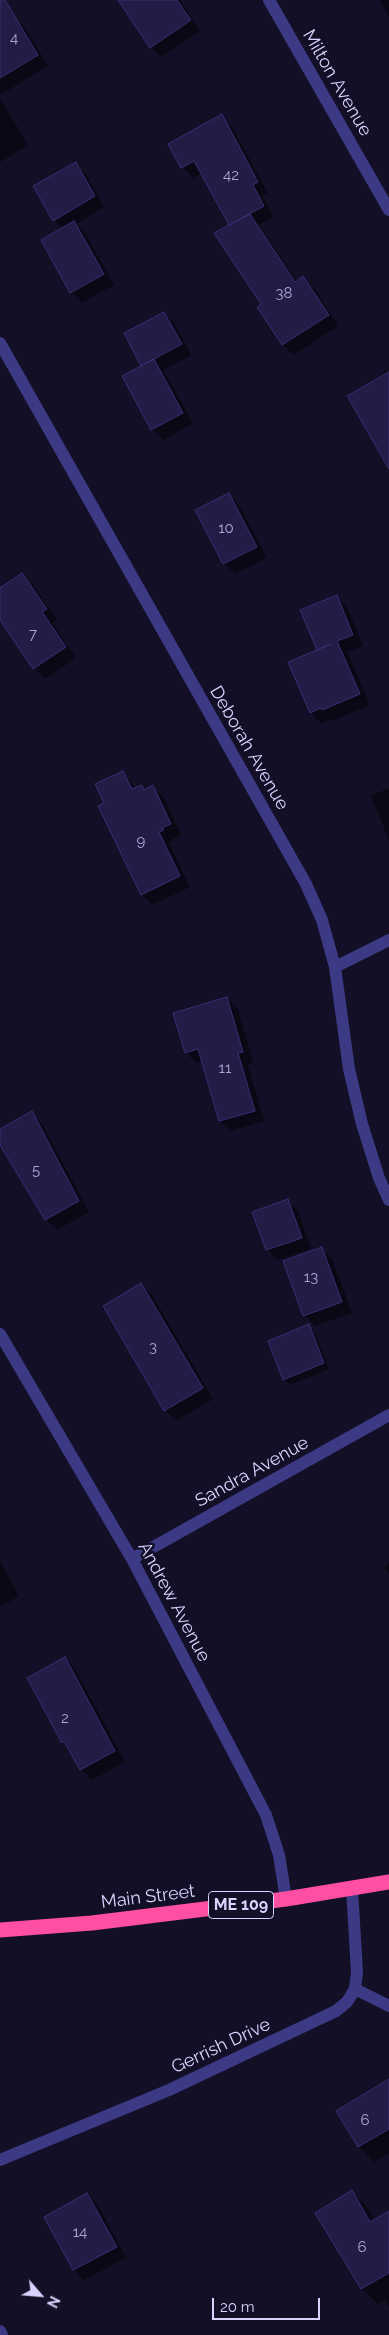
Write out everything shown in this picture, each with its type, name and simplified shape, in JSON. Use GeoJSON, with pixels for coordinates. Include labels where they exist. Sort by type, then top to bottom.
{"type":"FeatureCollection","features":[{"type":"Feature","properties":{"kind":"highway","name":"Main Street"},"geometry":{"type":"LineString","coordinates":[[0,1930],[92,1924],[286,1899],[389,1882]]}},
{"type":"Feature","properties":{"kind":"street","name":"Milton Avenue"},"geometry":{"type":"LineString","coordinates":[[269,0],[389,210]]}},
{"type":"Feature","properties":{"kind":"street","name":"Deborah Avenue"},"geometry":{"type":"LineString","coordinates":[[0,343],[306,884],[322,920],[335,967],[349,1069],[362,1124],[379,1178],[389,1200]]}},
{"type":"Feature","properties":{"kind":"street"},"geometry":{"type":"LineString","coordinates":[[335,967],[389,940]]}},
{"type":"Feature","properties":{"kind":"street","name":"Andrew Avenue"},"geometry":{"type":"LineString","coordinates":[[0,1334],[132,1559],[266,1815],[279,1855],[286,1899]]}},
{"type":"Feature","properties":{"kind":"street","name":"Sandra Avenue"},"geometry":{"type":"LineString","coordinates":[[132,1559],[389,1415]]}},
{"type":"Feature","properties":{"kind":"street"},"geometry":{"type":"LineString","coordinates":[[352,1889],[357,1972],[355,1989],[389,2006]]}},
{"type":"Feature","properties":{"kind":"street","name":"Gerrish Drive"},"geometry":{"type":"LineString","coordinates":[[0,2160],[168,2090],[297,2030],[336,2011],[347,2002],[355,1989]]}},
{"type":"Feature","properties":{"kind":"building"},"geometry":{"type":"Polygon","coordinates":[[[0,0],[5,0],[38,55],[0,78],[0,0]]]}},
{"type":"Feature","properties":{"kind":"building"},"geometry":{"type":"Polygon","coordinates":[[[118,0],[177,0],[191,20],[150,48],[118,0]]]}},
{"type":"Feature","properties":{"kind":"building"},"geometry":{"type":"Polygon","coordinates":[[[222,114],[258,182],[253,185],[264,206],[229,225],[194,161],[181,168],[168,144],[222,114]]]}},
{"type":"Feature","properties":{"kind":"building"},"geometry":{"type":"Polygon","coordinates":[[[76,162],[95,196],[53,221],[33,186],[76,162]]]}},
{"type":"Feature","properties":{"kind":"building"},"geometry":{"type":"Polygon","coordinates":[[[250,214],[295,282],[303,276],[329,315],[282,345],[257,307],[261,304],[214,233],[250,214]]]}},
{"type":"Feature","properties":{"kind":"building"},"geometry":{"type":"Polygon","coordinates":[[[74,221],[104,274],[70,293],[41,240],[74,221]]]}},
{"type":"Feature","properties":{"kind":"building"},"geometry":{"type":"Polygon","coordinates":[[[164,312],[182,344],[141,366],[124,333],[164,312]]]}},
{"type":"Feature","properties":{"kind":"building"},"geometry":{"type":"Polygon","coordinates":[[[154,359],[183,413],[151,430],[122,376],[154,359]]]}},
{"type":"Feature","properties":{"kind":"building"},"geometry":{"type":"Polygon","coordinates":[[[389,372],[389,469],[347,396],[389,372]]]}},
{"type":"Feature","properties":{"kind":"building"},"geometry":{"type":"Polygon","coordinates":[[[229,493],[257,547],[223,564],[195,510],[229,493]]]}},
{"type":"Feature","properties":{"kind":"building"},"geometry":{"type":"Polygon","coordinates":[[[22,573],[47,609],[42,612],[66,647],[33,669],[0,620],[0,588],[22,573]]]}},
{"type":"Feature","properties":{"kind":"building"},"geometry":{"type":"Polygon","coordinates":[[[337,595],[353,635],[337,641],[360,694],[310,713],[288,662],[317,650],[300,610],[337,595]]]}},
{"type":"Feature","properties":{"kind":"building"},"geometry":{"type":"Polygon","coordinates":[[[123,771],[132,789],[142,785],[144,790],[153,785],[171,824],[162,828],[164,830],[159,832],[180,876],[141,895],[98,806],[104,803],[95,784],[123,771]]]}},
{"type":"Feature","properties":{"kind":"building"},"geometry":{"type":"Polygon","coordinates":[[[227,997],[243,1052],[238,1053],[255,1111],[219,1121],[198,1049],[185,1053],[173,1013],[227,997]]]}},
{"type":"Feature","properties":{"kind":"building"},"geometry":{"type":"Polygon","coordinates":[[[32,1111],[79,1201],[45,1220],[0,1145],[0,1129],[32,1111]]]}},
{"type":"Feature","properties":{"kind":"building"},"geometry":{"type":"Polygon","coordinates":[[[288,1199],[302,1238],[266,1250],[252,1212],[288,1199]]]}},
{"type":"Feature","properties":{"kind":"building"},"geometry":{"type":"Polygon","coordinates":[[[322,1247],[342,1302],[303,1316],[283,1261],[322,1247]]]}},
{"type":"Feature","properties":{"kind":"building"},"geometry":{"type":"Polygon","coordinates":[[[141,1283],[203,1388],[164,1411],[103,1306],[141,1283]]]}},
{"type":"Feature","properties":{"kind":"building"},"geometry":{"type":"Polygon","coordinates":[[[309,1324],[324,1363],[283,1380],[268,1341],[309,1324]]]}},
{"type":"Feature","properties":{"kind":"building"},"geometry":{"type":"Polygon","coordinates":[[[65,1657],[115,1751],[80,1770],[64,1741],[62,1743],[27,1678],[65,1657]]]}},
{"type":"Feature","properties":{"kind":"building"},"geometry":{"type":"Polygon","coordinates":[[[389,2079],[389,2129],[358,2147],[336,2111],[389,2079]]]}},
{"type":"Feature","properties":{"kind":"building"},"geometry":{"type":"Polygon","coordinates":[[[352,2190],[370,2222],[389,2211],[389,2273],[361,2289],[315,2213],[352,2190]]]}},
{"type":"Feature","properties":{"kind":"building"},"geometry":{"type":"Polygon","coordinates":[[[87,2193],[117,2247],[73,2270],[44,2217],[87,2193]]]}}]}
